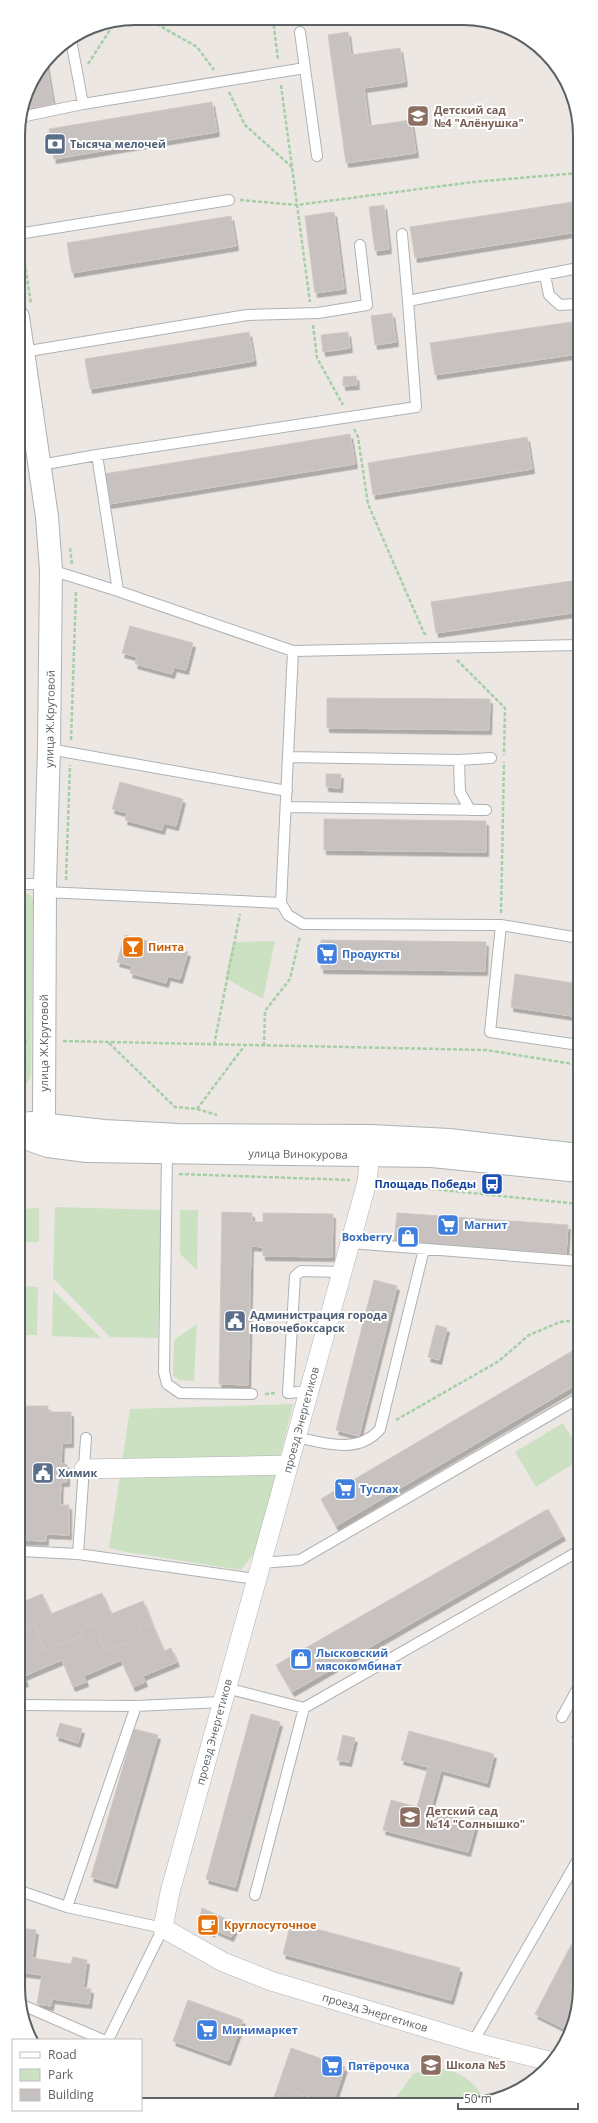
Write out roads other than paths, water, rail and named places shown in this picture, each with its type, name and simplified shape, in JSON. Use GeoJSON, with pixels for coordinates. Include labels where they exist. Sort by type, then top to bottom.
{"type":"FeatureCollection","features":[{"type":"Feature","properties":{"kind":"main road","name":"улица Ж.Крутовой"},"geometry":{"type":"LineString","coordinates":[[25,365],[40,465],[51,570],[49,749],[45,888],[44,1123]]}},
{"type":"Feature","properties":{"kind":"main road","name":"улица Винокурова"},"geometry":{"type":"LineString","coordinates":[[25,1122],[44,1123],[104,1131],[371,1145],[440,1157],[573,1170]]}},
{"type":"Feature","properties":{"kind":"main road","name":"улица Винокурова"},"geometry":{"type":"LineString","coordinates":[[25,1138],[48,1146],[87,1151],[167,1152],[371,1145],[488,1144],[573,1154]]}},
{"type":"Feature","properties":{"kind":"street","name":"проезд Энергетиков"},"geometry":{"type":"LineString","coordinates":[[371,1145],[367,1182],[170,1892],[163,1928],[223,1962],[264,1978],[318,1996],[473,2042],[546,2060]]}},
{"type":"Feature","properties":{"kind":"street"},"geometry":{"type":"LineString","coordinates":[[84,1469],[288,1465]]}},
{"type":"Feature","properties":{"kind":"lane"},"geometry":{"type":"LineString","coordinates":[[300,32],[317,156]]}},
{"type":"Feature","properties":{"kind":"lane"},"geometry":{"type":"LineString","coordinates":[[71,45],[83,104]]}},
{"type":"Feature","properties":{"kind":"lane"},"geometry":{"type":"LineString","coordinates":[[27,116],[83,104],[305,68]]}},
{"type":"Feature","properties":{"kind":"lane"},"geometry":{"type":"LineString","coordinates":[[25,233],[229,200]]}},
{"type":"Feature","properties":{"kind":"lane"},"geometry":{"type":"LineString","coordinates":[[40,465],[416,407],[402,234]]}},
{"type":"Feature","properties":{"kind":"lane"},"geometry":{"type":"LineString","coordinates":[[25,352],[247,316],[311,313],[367,305],[360,245]]}},
{"type":"Feature","properties":{"kind":"lane"},"geometry":{"type":"LineString","coordinates":[[408,301],[573,270]]}},
{"type":"Feature","properties":{"kind":"lane"},"geometry":{"type":"LineString","coordinates":[[545,275],[549,295],[560,306],[573,304]]}},
{"type":"Feature","properties":{"kind":"lane"},"geometry":{"type":"LineString","coordinates":[[97,455],[118,591]]}},
{"type":"Feature","properties":{"kind":"lane"},"geometry":{"type":"LineString","coordinates":[[51,570],[118,591],[293,651],[573,645]]}},
{"type":"Feature","properties":{"kind":"lane"},"geometry":{"type":"LineString","coordinates":[[293,651],[281,902],[288,914],[303,924],[501,925],[573,937]]}},
{"type":"Feature","properties":{"kind":"lane"},"geometry":{"type":"LineString","coordinates":[[49,749],[287,791]]}},
{"type":"Feature","properties":{"kind":"lane"},"geometry":{"type":"LineString","coordinates":[[289,756],[459,760],[491,758]]}},
{"type":"Feature","properties":{"kind":"lane"},"geometry":{"type":"LineString","coordinates":[[459,760],[460,792],[470,810]]}},
{"type":"Feature","properties":{"kind":"lane"},"geometry":{"type":"LineString","coordinates":[[286,807],[486,810]]}},
{"type":"Feature","properties":{"kind":"lane"},"geometry":{"type":"LineString","coordinates":[[25,885],[45,888],[243,901],[281,902]]}},
{"type":"Feature","properties":{"kind":"lane"},"geometry":{"type":"LineString","coordinates":[[501,925],[490,1032],[573,1044]]}},
{"type":"Feature","properties":{"kind":"lane"},"geometry":{"type":"LineString","coordinates":[[167,1152],[164,1372],[167,1384],[180,1393],[252,1394]]}},
{"type":"Feature","properties":{"kind":"lane"},"geometry":{"type":"LineString","coordinates":[[350,1243],[573,1261]]}},
{"type":"Feature","properties":{"kind":"lane"},"geometry":{"type":"LineString","coordinates":[[296,1437],[341,1446],[352,1446],[374,1436],[380,1429],[424,1250]]}},
{"type":"Feature","properties":{"kind":"lane"},"geometry":{"type":"LineString","coordinates":[[309,1392],[288,1393],[296,1276],[301,1271],[342,1272]]}},
{"type":"Feature","properties":{"kind":"lane"},"geometry":{"type":"LineString","coordinates":[[25,1551],[78,1554],[259,1571],[300,1560],[573,1401]]}},
{"type":"Feature","properties":{"kind":"lane"},"geometry":{"type":"LineString","coordinates":[[78,1554],[86,1438]]}},
{"type":"Feature","properties":{"kind":"lane"},"geometry":{"type":"LineString","coordinates":[[25,1705],[136,1706],[224,1695],[304,1708],[573,1554]]}},
{"type":"Feature","properties":{"kind":"lane"},"geometry":{"type":"LineString","coordinates":[[562,1717],[573,1697]]}},
{"type":"Feature","properties":{"kind":"lane"},"geometry":{"type":"LineString","coordinates":[[67,1907],[136,1706]]}},
{"type":"Feature","properties":{"kind":"lane"},"geometry":{"type":"LineString","coordinates":[[255,1895],[304,1708]]}},
{"type":"Feature","properties":{"kind":"lane"},"geometry":{"type":"LineString","coordinates":[[473,2042],[573,1868]]}},
{"type":"Feature","properties":{"kind":"lane"},"geometry":{"type":"LineString","coordinates":[[25,1893],[67,1907],[163,1928],[108,2039]]}},
{"type":"Feature","properties":{"kind":"lane"},"geometry":{"type":"LineString","coordinates":[[27,2007],[102,2039]]}},
{"type":"Feature","properties":{"kind":"place","name":"Детский сад №4 \"Алёнушка\""},"geometry":{"type":"Point","coordinates":[418,116]}},
{"type":"Feature","properties":{"kind":"place","name":"Тысяча мелочей"},"geometry":{"type":"Point","coordinates":[55,144]}},
{"type":"Feature","properties":{"kind":"place","name":"Пинта"},"geometry":{"type":"Point","coordinates":[133,947]}},
{"type":"Feature","properties":{"kind":"place","name":"Продукты"},"geometry":{"type":"Point","coordinates":[327,954]}},
{"type":"Feature","properties":{"kind":"place","name":"Площадь Победы"},"geometry":{"type":"Point","coordinates":[492,1184]}},
{"type":"Feature","properties":{"kind":"place","name":"Магнит"},"geometry":{"type":"Point","coordinates":[448,1225]}},
{"type":"Feature","properties":{"kind":"place","name":"Boxberry"},"geometry":{"type":"Point","coordinates":[408,1237]}},
{"type":"Feature","properties":{"kind":"place","name":"Администрация города Новочебоксарск"},"geometry":{"type":"Point","coordinates":[235,1321]}},
{"type":"Feature","properties":{"kind":"place","name":"Химик"},"geometry":{"type":"Point","coordinates":[43,1473]}},
{"type":"Feature","properties":{"kind":"place","name":"Туслах"},"geometry":{"type":"Point","coordinates":[345,1489]}},
{"type":"Feature","properties":{"kind":"place","name":"Лысковский мясокомбинат"},"geometry":{"type":"Point","coordinates":[301,1659]}},
{"type":"Feature","properties":{"kind":"place","name":"Детский сад №14 \"Солнышко\""},"geometry":{"type":"Point","coordinates":[410,1817]}},
{"type":"Feature","properties":{"kind":"place","name":"Круглосуточное"},"geometry":{"type":"Point","coordinates":[208,1925]}},
{"type":"Feature","properties":{"kind":"place","name":"Минимаркет"},"geometry":{"type":"Point","coordinates":[207,2030]}},
{"type":"Feature","properties":{"kind":"place","name":"Школа №5"},"geometry":{"type":"Point","coordinates":[431,2065]}},
{"type":"Feature","properties":{"kind":"place","name":"Пятёрочка"},"geometry":{"type":"Point","coordinates":[332,2066]}}]}
